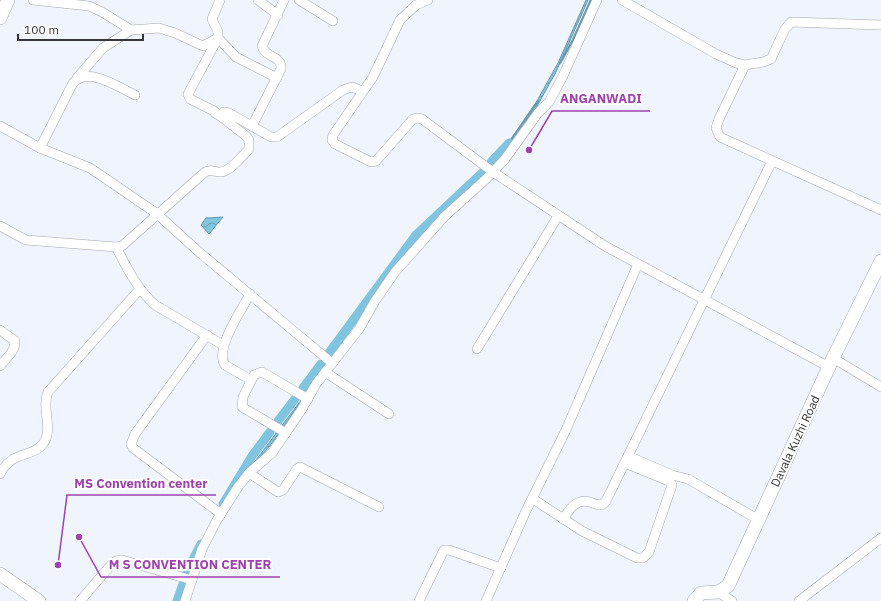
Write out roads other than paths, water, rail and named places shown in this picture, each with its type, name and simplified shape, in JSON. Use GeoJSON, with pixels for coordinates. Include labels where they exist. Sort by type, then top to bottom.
{"type":"FeatureCollection","features":[{"type":"Feature","properties":{"kind":"street"},"geometry":{"type":"LineString","coordinates":[[0,18],[8,0]]}},
{"type":"Feature","properties":{"kind":"street"},"geometry":{"type":"LineString","coordinates":[[33,0],[89,6],[102,12],[131,30]]}},
{"type":"Feature","properties":{"kind":"street"},"geometry":{"type":"LineString","coordinates":[[0,226],[26,240],[116,247],[127,242],[156,213],[205,172],[209,170],[220,172],[228,170],[250,149],[250,144],[246,136],[214,111],[190,99],[188,94],[218,38],[218,32],[212,18],[220,0]]}},
{"type":"Feature","properties":{"kind":"street"},"geometry":{"type":"LineString","coordinates":[[258,0],[278,15]]}},
{"type":"Feature","properties":{"kind":"street"},"geometry":{"type":"LineString","coordinates":[[252,126],[277,78],[282,64],[280,60],[266,53],[262,46],[284,0]]}},
{"type":"Feature","properties":{"kind":"street"},"geometry":{"type":"LineString","coordinates":[[299,0],[333,21]]}},
{"type":"Feature","properties":{"kind":"street"},"geometry":{"type":"LineString","coordinates":[[428,0],[416,5],[400,20],[373,77],[333,135],[332,140],[335,144],[371,162],[376,161],[413,119],[417,118],[426,122],[493,172],[605,246],[704,300],[881,387]]}},
{"type":"Feature","properties":{"kind":"street"},"geometry":{"type":"LineString","coordinates":[[185,601],[202,550],[221,514],[248,474],[272,453],[325,372],[359,329],[375,301],[395,272],[445,216],[493,172],[523,136],[538,113],[548,102],[563,76],[597,0]]}},
{"type":"Feature","properties":{"kind":"street"},"geometry":{"type":"LineString","coordinates":[[622,0],[716,54],[736,63],[745,65],[763,62],[770,59],[784,29],[791,22],[881,25]]}},
{"type":"Feature","properties":{"kind":"street"},"geometry":{"type":"LineString","coordinates":[[40,148],[73,83],[104,48],[131,30],[159,28],[175,33],[203,46],[218,38]]}},
{"type":"Feature","properties":{"kind":"street"},"geometry":{"type":"LineString","coordinates":[[218,38],[236,57],[277,78]]}},
{"type":"Feature","properties":{"kind":"street"},"geometry":{"type":"LineString","coordinates":[[745,65],[719,119],[716,128],[718,133],[726,140],[881,210]]}},
{"type":"Feature","properties":{"kind":"street"},"geometry":{"type":"LineString","coordinates":[[77,79],[89,75],[135,95]]}},
{"type":"Feature","properties":{"kind":"street"},"geometry":{"type":"LineString","coordinates":[[214,111],[220,116],[224,112],[229,113],[271,138],[277,137],[343,90],[352,87],[362,91]]}},
{"type":"Feature","properties":{"kind":"street"},"geometry":{"type":"LineString","coordinates":[[0,126],[40,148],[90,168],[156,213],[199,252],[332,363]]}},
{"type":"Feature","properties":{"kind":"street"},"geometry":{"type":"LineString","coordinates":[[563,519],[576,502],[581,500],[602,505],[772,161]]}},
{"type":"Feature","properties":{"kind":"street"},"geometry":{"type":"LineString","coordinates":[[477,349],[558,216]]}},
{"type":"Feature","properties":{"kind":"street"},"geometry":{"type":"LineString","coordinates":[[116,247],[140,289],[155,304],[223,345]]}},
{"type":"Feature","properties":{"kind":"street","name":"Davala Kuzhi Road"},"geometry":{"type":"LineString","coordinates":[[718,592],[728,586],[831,363],[881,261]]}},
{"type":"Feature","properties":{"kind":"street"},"geometry":{"type":"LineString","coordinates":[[486,601],[565,432],[638,264]]}},
{"type":"Feature","properties":{"kind":"street"},"geometry":{"type":"LineString","coordinates":[[0,474],[7,462],[12,458],[40,447],[44,443],[47,431],[45,402],[48,392],[140,289]]}},
{"type":"Feature","properties":{"kind":"street"},"geometry":{"type":"LineString","coordinates":[[250,294],[223,345],[222,355],[224,364],[251,380]]}},
{"type":"Feature","properties":{"kind":"street"},"geometry":{"type":"LineString","coordinates":[[0,330],[15,341],[14,349],[0,366]]}},
{"type":"Feature","properties":{"kind":"street"},"geometry":{"type":"LineString","coordinates":[[207,335],[135,434],[131,444],[134,448],[221,514]]}},
{"type":"Feature","properties":{"kind":"street"},"geometry":{"type":"LineString","coordinates":[[286,433],[242,407],[241,403],[251,380],[258,372],[262,372],[308,399]]}},
{"type":"Feature","properties":{"kind":"street"},"geometry":{"type":"LineString","coordinates":[[325,372],[389,414]]}},
{"type":"Feature","properties":{"kind":"street"},"geometry":{"type":"LineString","coordinates":[[533,499],[582,531],[637,558],[643,558],[647,555],[672,485],[669,481],[626,459]]}},
{"type":"Feature","properties":{"kind":"street"},"geometry":{"type":"LineString","coordinates":[[626,459],[688,479],[759,520]]}},
{"type":"Feature","properties":{"kind":"street"},"geometry":{"type":"LineString","coordinates":[[248,474],[278,492],[284,490],[297,469],[300,467],[379,507]]}},
{"type":"Feature","properties":{"kind":"street"},"geometry":{"type":"LineString","coordinates":[[799,601],[881,538]]}},
{"type":"Feature","properties":{"kind":"street"},"geometry":{"type":"LineString","coordinates":[[419,601],[444,550],[449,550],[501,568]]}},
{"type":"Feature","properties":{"kind":"street"},"geometry":{"type":"LineString","coordinates":[[80,601],[116,561],[122,560],[192,580]]}},
{"type":"Feature","properties":{"kind":"street"},"geometry":{"type":"LineString","coordinates":[[0,574],[39,601]]}},
{"type":"Feature","properties":{"kind":"street"},"geometry":{"type":"LineString","coordinates":[[694,601],[701,593],[718,592],[732,601]]}},
{"type":"Feature","properties":{"kind":"water"},"geometry":{"type":"Polygon","coordinates":[[[586,0],[588,0],[556,72],[530,119],[522,128],[558,63],[586,0]]]}},
{"type":"Feature","properties":{"kind":"water"},"geometry":{"type":"Polygon","coordinates":[[[486,182],[422,243],[298,406],[269,447],[247,472],[413,251],[486,182]]]}},
{"type":"Feature","properties":{"kind":"water"},"geometry":{"type":"Polygon","coordinates":[[[223,217],[209,234],[201,225],[206,218],[223,217]]]}},
{"type":"Feature","properties":{"kind":"waterway"},"geometry":{"type":"LineString","coordinates":[[560,63],[573,40],[591,0]]}},
{"type":"Feature","properties":{"kind":"waterway"},"geometry":{"type":"LineString","coordinates":[[509,143],[538,101]]}},
{"type":"Feature","properties":{"kind":"waterway"},"geometry":{"type":"LineString","coordinates":[[491,162],[509,143]]}},
{"type":"Feature","properties":{"kind":"waterway"},"geometry":{"type":"LineString","coordinates":[[329,353],[416,235],[482,173]]}},
{"type":"Feature","properties":{"kind":"waterway"},"geometry":{"type":"LineString","coordinates":[[303,388],[321,364]]}},
{"type":"Feature","properties":{"kind":"waterway"},"geometry":{"type":"LineString","coordinates":[[278,421],[295,399]]}},
{"type":"Feature","properties":{"kind":"waterway"},"geometry":{"type":"LineString","coordinates":[[223,504],[252,456],[270,432]]}},
{"type":"Feature","properties":{"kind":"waterway"},"geometry":{"type":"LineString","coordinates":[[187,571],[201,544]]}},
{"type":"Feature","properties":{"kind":"waterway"},"geometry":{"type":"LineString","coordinates":[[177,601],[183,584]]}},
{"type":"Feature","properties":{"kind":"place","name":"ANGANWADI"},"geometry":{"type":"Point","coordinates":[529,150]}},
{"type":"Feature","properties":{"kind":"place","name":"M S CONVENTION CENTER"},"geometry":{"type":"Point","coordinates":[79,537]}},
{"type":"Feature","properties":{"kind":"place","name":"MS Convention center"},"geometry":{"type":"Point","coordinates":[58,565]}}]}
